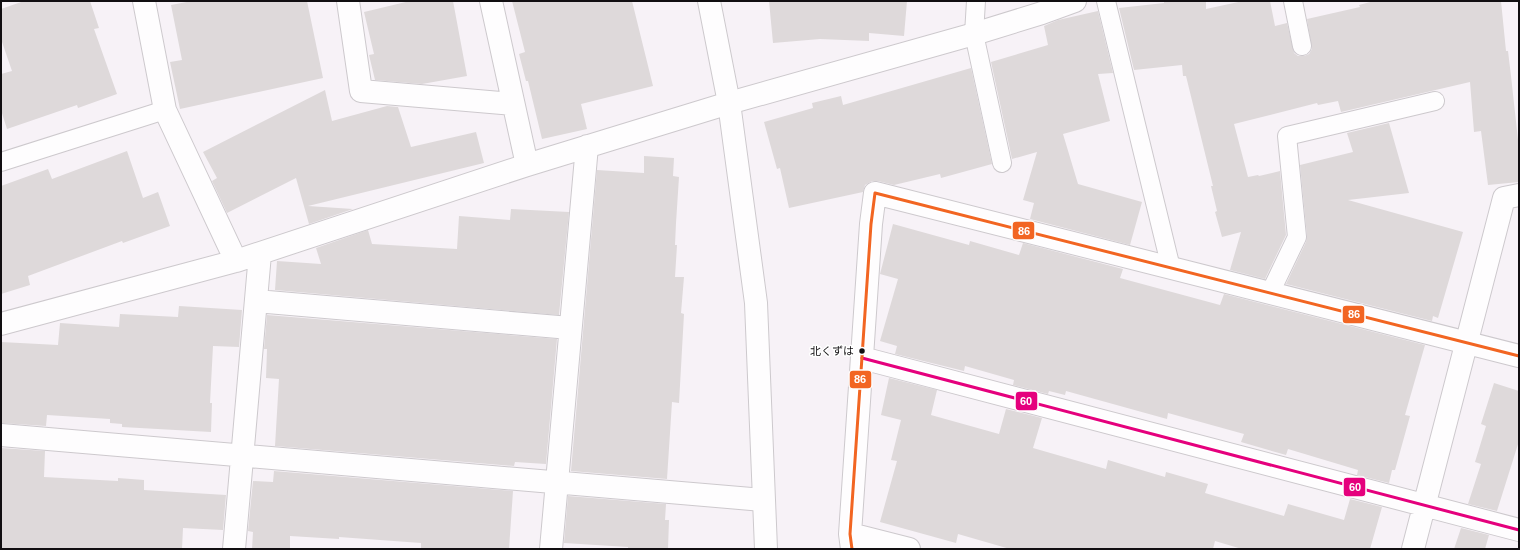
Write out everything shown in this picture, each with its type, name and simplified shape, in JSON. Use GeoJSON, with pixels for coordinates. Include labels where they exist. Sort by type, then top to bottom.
{"type":"FeatureCollection","features":[{"type":"Feature","properties":{"kind":"street"},"geometry":{"type":"LineString","coordinates":[[144,1],[165,110],[236,261]]}},
{"type":"Feature","properties":{"kind":"street"},"geometry":{"type":"LineString","coordinates":[[348,1],[361,91],[513,104]]}},
{"type":"Feature","properties":{"kind":"street"},"geometry":{"type":"LineString","coordinates":[[490,1],[527,165]]}},
{"type":"Feature","properties":{"kind":"street"},"geometry":{"type":"LineString","coordinates":[[709,1],[729,103],[756,303],[766,549]]}},
{"type":"Feature","properties":{"kind":"street"},"geometry":{"type":"LineString","coordinates":[[1,324],[260,254],[587,146],[729,103],[974,34],[1075,1]]}},
{"type":"Feature","properties":{"kind":"street"},"geometry":{"type":"LineString","coordinates":[[550,549],[587,146]]}},
{"type":"Feature","properties":{"kind":"street"},"geometry":{"type":"LineString","coordinates":[[909,549],[851,541],[874,193],[1519,356]]}},
{"type":"Feature","properties":{"kind":"street"},"geometry":{"type":"LineString","coordinates":[[1413,549],[1504,198],[1519,195]]}},
{"type":"Feature","properties":{"kind":"street"},"geometry":{"type":"LineString","coordinates":[[234,549],[260,254]]}},
{"type":"Feature","properties":{"kind":"street"},"geometry":{"type":"LineString","coordinates":[[256,301],[570,328]]}},
{"type":"Feature","properties":{"kind":"street"},"geometry":{"type":"LineString","coordinates":[[862,358],[1519,530]]}},
{"type":"Feature","properties":{"kind":"street"},"geometry":{"type":"LineString","coordinates":[[1,435],[763,500]]}},
{"type":"Feature","properties":{"kind":"lane"},"geometry":{"type":"LineString","coordinates":[[976,1],[974,34],[1002,163]]}},
{"type":"Feature","properties":{"kind":"lane"},"geometry":{"type":"LineString","coordinates":[[1106,1],[1171,268]]}},
{"type":"Feature","properties":{"kind":"lane"},"geometry":{"type":"LineString","coordinates":[[1297,2],[1302,46]]}},
{"type":"Feature","properties":{"kind":"lane"},"geometry":{"type":"LineString","coordinates":[[1270,293],[1297,237],[1287,136],[1435,101]]}},
{"type":"Feature","properties":{"kind":"lane"},"geometry":{"type":"LineString","coordinates":[[1,162],[165,110]]}},
{"type":"Feature","properties":{"kind":"building"},"geometry":{"type":"Polygon","coordinates":[[[24,1],[90,1],[99,28],[94,29],[117,94],[78,108],[77,105],[7,129],[1,110],[1,74],[12,71],[1,39],[1,9],[24,1]]]}},
{"type":"Feature","properties":{"kind":"building"},"geometry":{"type":"Polygon","coordinates":[[[192,1],[307,1],[323,78],[180,109],[170,62],[182,60],[171,5],[192,1]]]}},
{"type":"Feature","properties":{"kind":"building"},"geometry":{"type":"Polygon","coordinates":[[[410,1],[453,1],[467,76],[422,84],[375,80],[369,55],[374,54],[364,12],[410,1]]]}},
{"type":"Feature","properties":{"kind":"building"},"geometry":{"type":"Polygon","coordinates":[[[512,1],[632,1],[653,86],[581,104],[587,129],[542,139],[528,81],[526,81],[519,54],[525,52],[512,1]]]}},
{"type":"Feature","properties":{"kind":"building"},"geometry":{"type":"Polygon","coordinates":[[[769,1],[907,1],[904,36],[869,33],[869,41],[820,39],[773,43],[769,1]]]}},
{"type":"Feature","properties":{"kind":"building"},"geometry":{"type":"Polygon","coordinates":[[[1164,1],[1206,1],[1206,9],[1243,1],[1270,1],[1275,26],[1287,23],[1294,53],[1298,56],[1304,56],[1309,54],[1312,49],[1307,19],[1360,7],[1359,5],[1374,1],[1501,1],[1519,149],[1519,182],[1488,185],[1481,131],[1474,132],[1470,82],[1341,112],[1338,101],[1318,105],[1317,103],[1234,124],[1248,177],[1280,171],[1286,235],[1265,279],[1230,270],[1241,232],[1222,237],[1215,212],[1217,211],[1211,186],[1213,186],[1186,76],[1183,76],[1182,65],[1134,70],[1119,8],[1164,3],[1164,1]]]}},
{"type":"Feature","properties":{"kind":"building"},"geometry":{"type":"Polygon","coordinates":[[[1098,11],[1113,73],[1098,74],[1110,121],[1063,134],[1078,184],[1142,202],[1130,245],[1030,219],[1034,203],[1023,200],[1037,152],[1012,159],[991,62],[1048,45],[1044,26],[1058,20],[1098,11]]]}},
{"type":"Feature","properties":{"kind":"building"},"geometry":{"type":"Polygon","coordinates":[[[971,68],[992,164],[941,178],[940,174],[894,185],[872,181],[865,185],[863,192],[789,208],[780,168],[777,169],[764,122],[813,108],[812,103],[841,96],[843,105],[971,68]]]}},
{"type":"Feature","properties":{"kind":"building"},"geometry":{"type":"Polygon","coordinates":[[[325,90],[332,121],[387,106],[398,107],[411,147],[476,132],[484,163],[308,206],[353,209],[309,224],[296,178],[227,213],[212,181],[217,178],[203,152],[325,90]]]}},
{"type":"Feature","properties":{"kind":"building"},"geometry":{"type":"Polygon","coordinates":[[[1389,123],[1409,193],[1348,200],[1463,232],[1438,318],[1433,316],[1432,321],[1286,284],[1306,242],[1307,236],[1300,165],[1353,152],[1347,133],[1389,123]]]}},
{"type":"Feature","properties":{"kind":"building"},"geometry":{"type":"Polygon","coordinates":[[[127,151],[143,198],[158,192],[170,226],[123,243],[122,241],[28,276],[30,285],[1,294],[1,186],[48,169],[52,179],[127,151]]]}},
{"type":"Feature","properties":{"kind":"building"},"geometry":{"type":"Polygon","coordinates":[[[644,156],[674,158],[673,176],[679,177],[675,245],[677,245],[675,277],[684,277],[681,313],[684,314],[679,403],[672,402],[667,479],[571,471],[597,170],[644,173],[644,156]]]}},
{"type":"Feature","properties":{"kind":"building"},"geometry":{"type":"Polygon","coordinates":[[[511,209],[569,212],[559,315],[275,290],[277,261],[321,264],[316,248],[368,230],[372,244],[457,249],[459,216],[510,220],[511,209]]]}},
{"type":"Feature","properties":{"kind":"building"},"geometry":{"type":"Polygon","coordinates":[[[893,224],[969,245],[970,241],[1019,255],[1023,243],[1123,269],[1120,278],[1220,305],[1224,294],[1425,345],[1405,415],[1410,416],[1395,470],[1392,470],[1389,483],[1357,475],[1358,470],[1288,449],[1286,455],[1241,442],[1244,434],[1168,413],[1167,419],[1066,391],[1065,395],[1049,391],[1048,394],[1013,385],[1014,380],[965,366],[964,371],[895,354],[897,346],[880,341],[898,279],[880,274],[893,224]]]}},
{"type":"Feature","properties":{"kind":"building"},"geometry":{"type":"Polygon","coordinates":[[[179,306],[242,310],[239,347],[213,346],[210,403],[212,403],[211,432],[122,427],[122,424],[110,423],[110,419],[47,415],[46,426],[1,423],[1,342],[58,345],[60,323],[119,327],[120,314],[178,317],[179,306]]]}},
{"type":"Feature","properties":{"kind":"building"},"geometry":{"type":"Polygon","coordinates":[[[267,315],[557,339],[546,464],[515,462],[514,466],[275,446],[279,379],[266,378],[267,349],[264,349],[267,315]]]}},
{"type":"Feature","properties":{"kind":"building"},"geometry":{"type":"Polygon","coordinates":[[[889,378],[937,390],[931,415],[999,434],[1006,409],[1042,418],[1033,448],[1106,469],[1108,460],[1165,477],[1166,472],[1208,484],[1205,493],[1284,516],[1288,504],[1344,520],[1350,499],[1382,507],[1370,549],[1242,549],[1215,541],[1213,549],[1010,549],[958,534],[956,543],[880,522],[897,461],[891,460],[901,420],[881,415],[889,378]]]}},
{"type":"Feature","properties":{"kind":"building"},"geometry":{"type":"Polygon","coordinates":[[[1494,383],[1519,391],[1519,441],[1497,511],[1468,504],[1481,464],[1475,462],[1486,426],[1481,424],[1494,383]]]}},
{"type":"Feature","properties":{"kind":"building"},"geometry":{"type":"Polygon","coordinates":[[[1,448],[45,451],[44,477],[118,481],[118,478],[144,480],[144,490],[226,495],[223,530],[183,528],[182,549],[1,549],[1,448]]]}},
{"type":"Feature","properties":{"kind":"building"},"geometry":{"type":"Polygon","coordinates":[[[274,471],[513,491],[509,549],[421,549],[421,543],[339,537],[339,539],[290,536],[290,549],[252,549],[253,532],[248,531],[253,481],[273,482],[274,471]]]}},
{"type":"Feature","properties":{"kind":"building"},"geometry":{"type":"Polygon","coordinates":[[[568,496],[666,504],[665,520],[669,520],[668,549],[628,549],[628,547],[564,543],[568,496]]]}},
{"type":"Feature","properties":{"kind":"building"},"geometry":{"type":"Polygon","coordinates":[[[1461,528],[1489,535],[1485,549],[1454,549],[1461,528]]]}},
{"type":"Feature","properties":{"kind":"transit line","name":"86"},"geometry":{"type":"LineString","coordinates":[[852,549],[850,534],[871,224],[875,193],[1519,356]]}},
{"type":"Feature","properties":{"kind":"transit line","name":"60"},"geometry":{"type":"LineString","coordinates":[[862,358],[1519,530]]}},
{"type":"Feature","properties":{"kind":"place","name":"北くずは"},"geometry":{"type":"Point","coordinates":[862,351]}}]}
